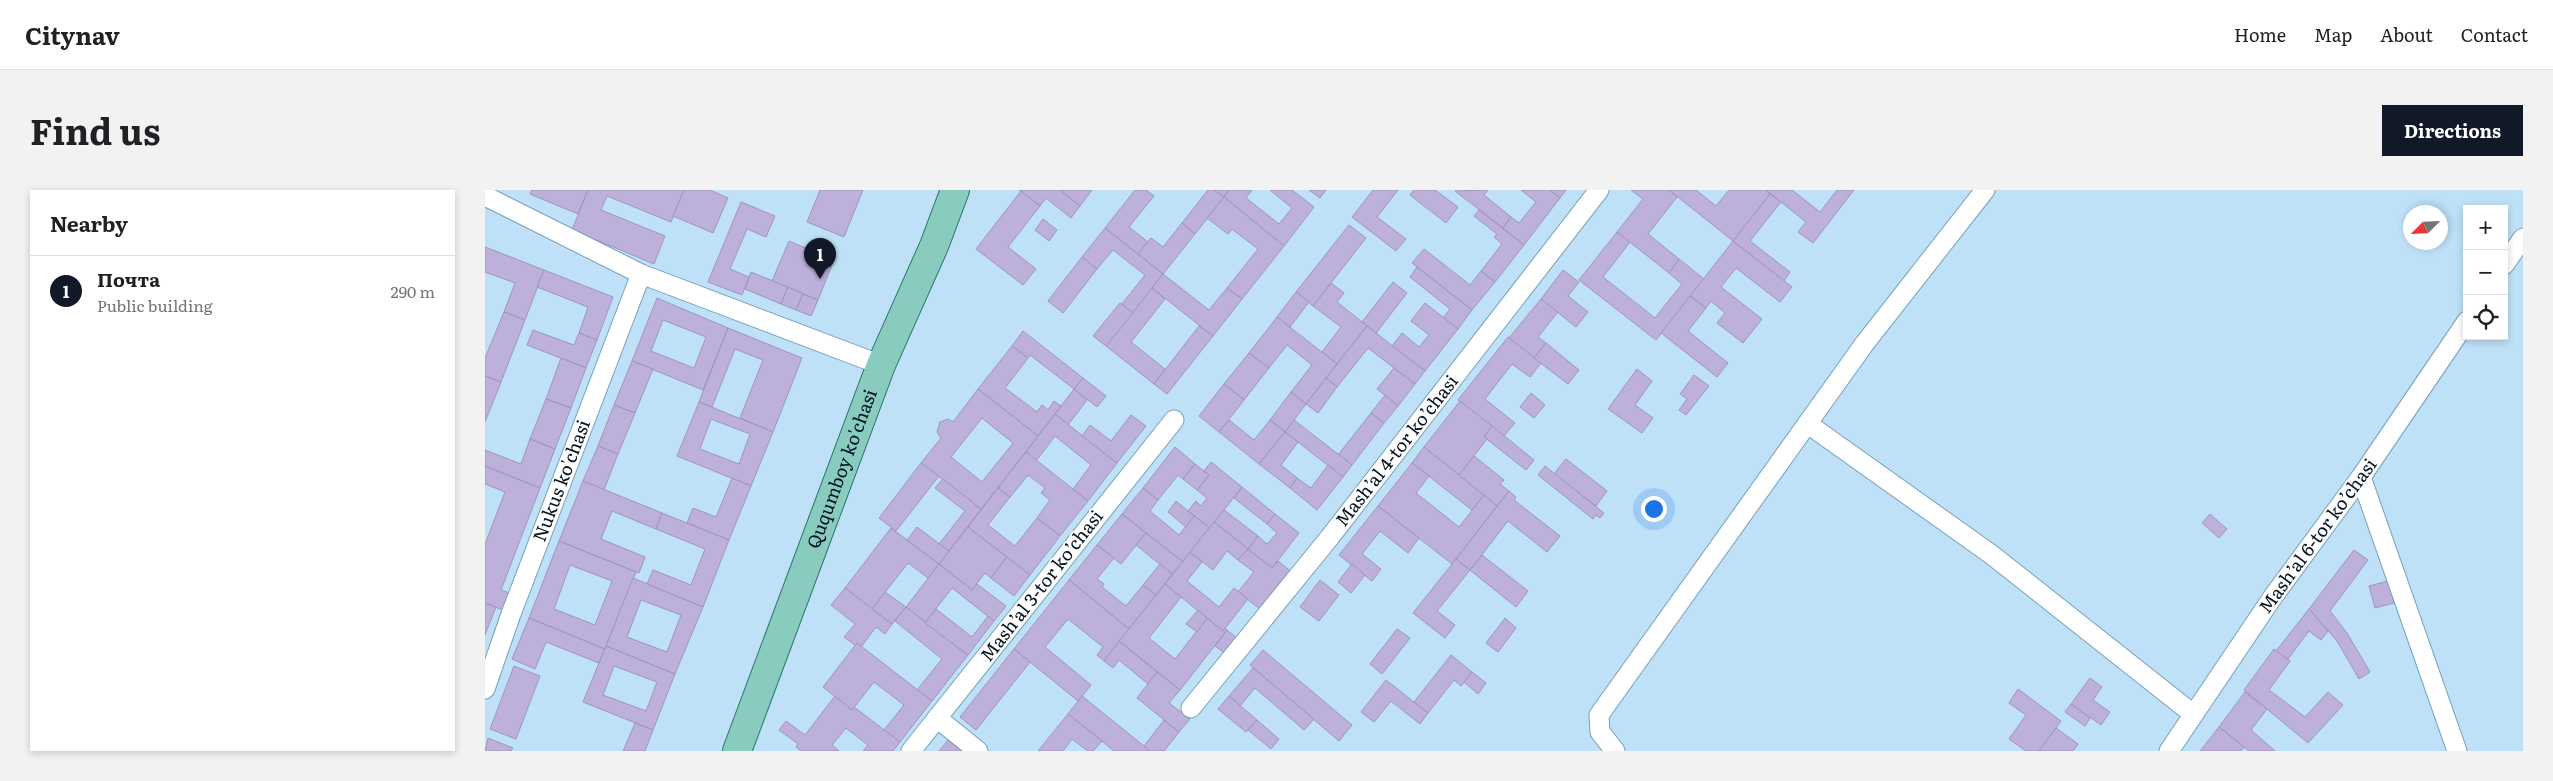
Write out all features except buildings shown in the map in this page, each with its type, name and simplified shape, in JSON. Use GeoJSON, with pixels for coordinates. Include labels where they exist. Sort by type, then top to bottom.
{"type":"FeatureCollection","features":[{"type":"Feature","properties":{"kind":"main road","name":"Ququmboy ko'chasi"},"geometry":{"type":"LineString","coordinates":[[737,751],[881,365],[934,246],[955,190]]}},
{"type":"Feature","properties":{"kind":"street","name":"Mashʼal 4-tor koʼchasi"},"geometry":{"type":"LineString","coordinates":[[1191,708],[1330,537],[1599,190]]}},
{"type":"Feature","properties":{"kind":"street"},"geometry":{"type":"LineString","coordinates":[[1615,751],[1600,732],[1599,714],[1865,343],[1985,190]]}},
{"type":"Feature","properties":{"kind":"street"},"geometry":{"type":"LineString","coordinates":[[485,196],[641,274],[881,365]]}},
{"type":"Feature","properties":{"kind":"street"},"geometry":{"type":"LineString","coordinates":[[2508,259],[2523,238]]}},
{"type":"Feature","properties":{"kind":"street","name":"Nukus ko'chasi"},"geometry":{"type":"LineString","coordinates":[[485,689],[511,614],[641,274]]}},
{"type":"Feature","properties":{"kind":"street","name":"Mashʼal 6-tor koʼchasi"},"geometry":{"type":"LineString","coordinates":[[2169,751],[2272,598],[2361,477],[2463,327]]}},
{"type":"Feature","properties":{"kind":"street","name":"Mashʼal 3-tor koʼchasi"},"geometry":{"type":"LineString","coordinates":[[911,751],[1174,420]]}},
{"type":"Feature","properties":{"kind":"street"},"geometry":{"type":"LineString","coordinates":[[1808,424],[1992,555],[2193,714]]}},
{"type":"Feature","properties":{"kind":"street"},"geometry":{"type":"LineString","coordinates":[[2361,477],[2457,751]]}},
{"type":"Feature","properties":{"kind":"street"},"geometry":{"type":"LineString","coordinates":[[937,718],[977,751]]}},
{"type":"Feature","properties":{"kind":"place","name":"Почта"},"geometry":{"type":"Point","coordinates":[820,279]}}]}
